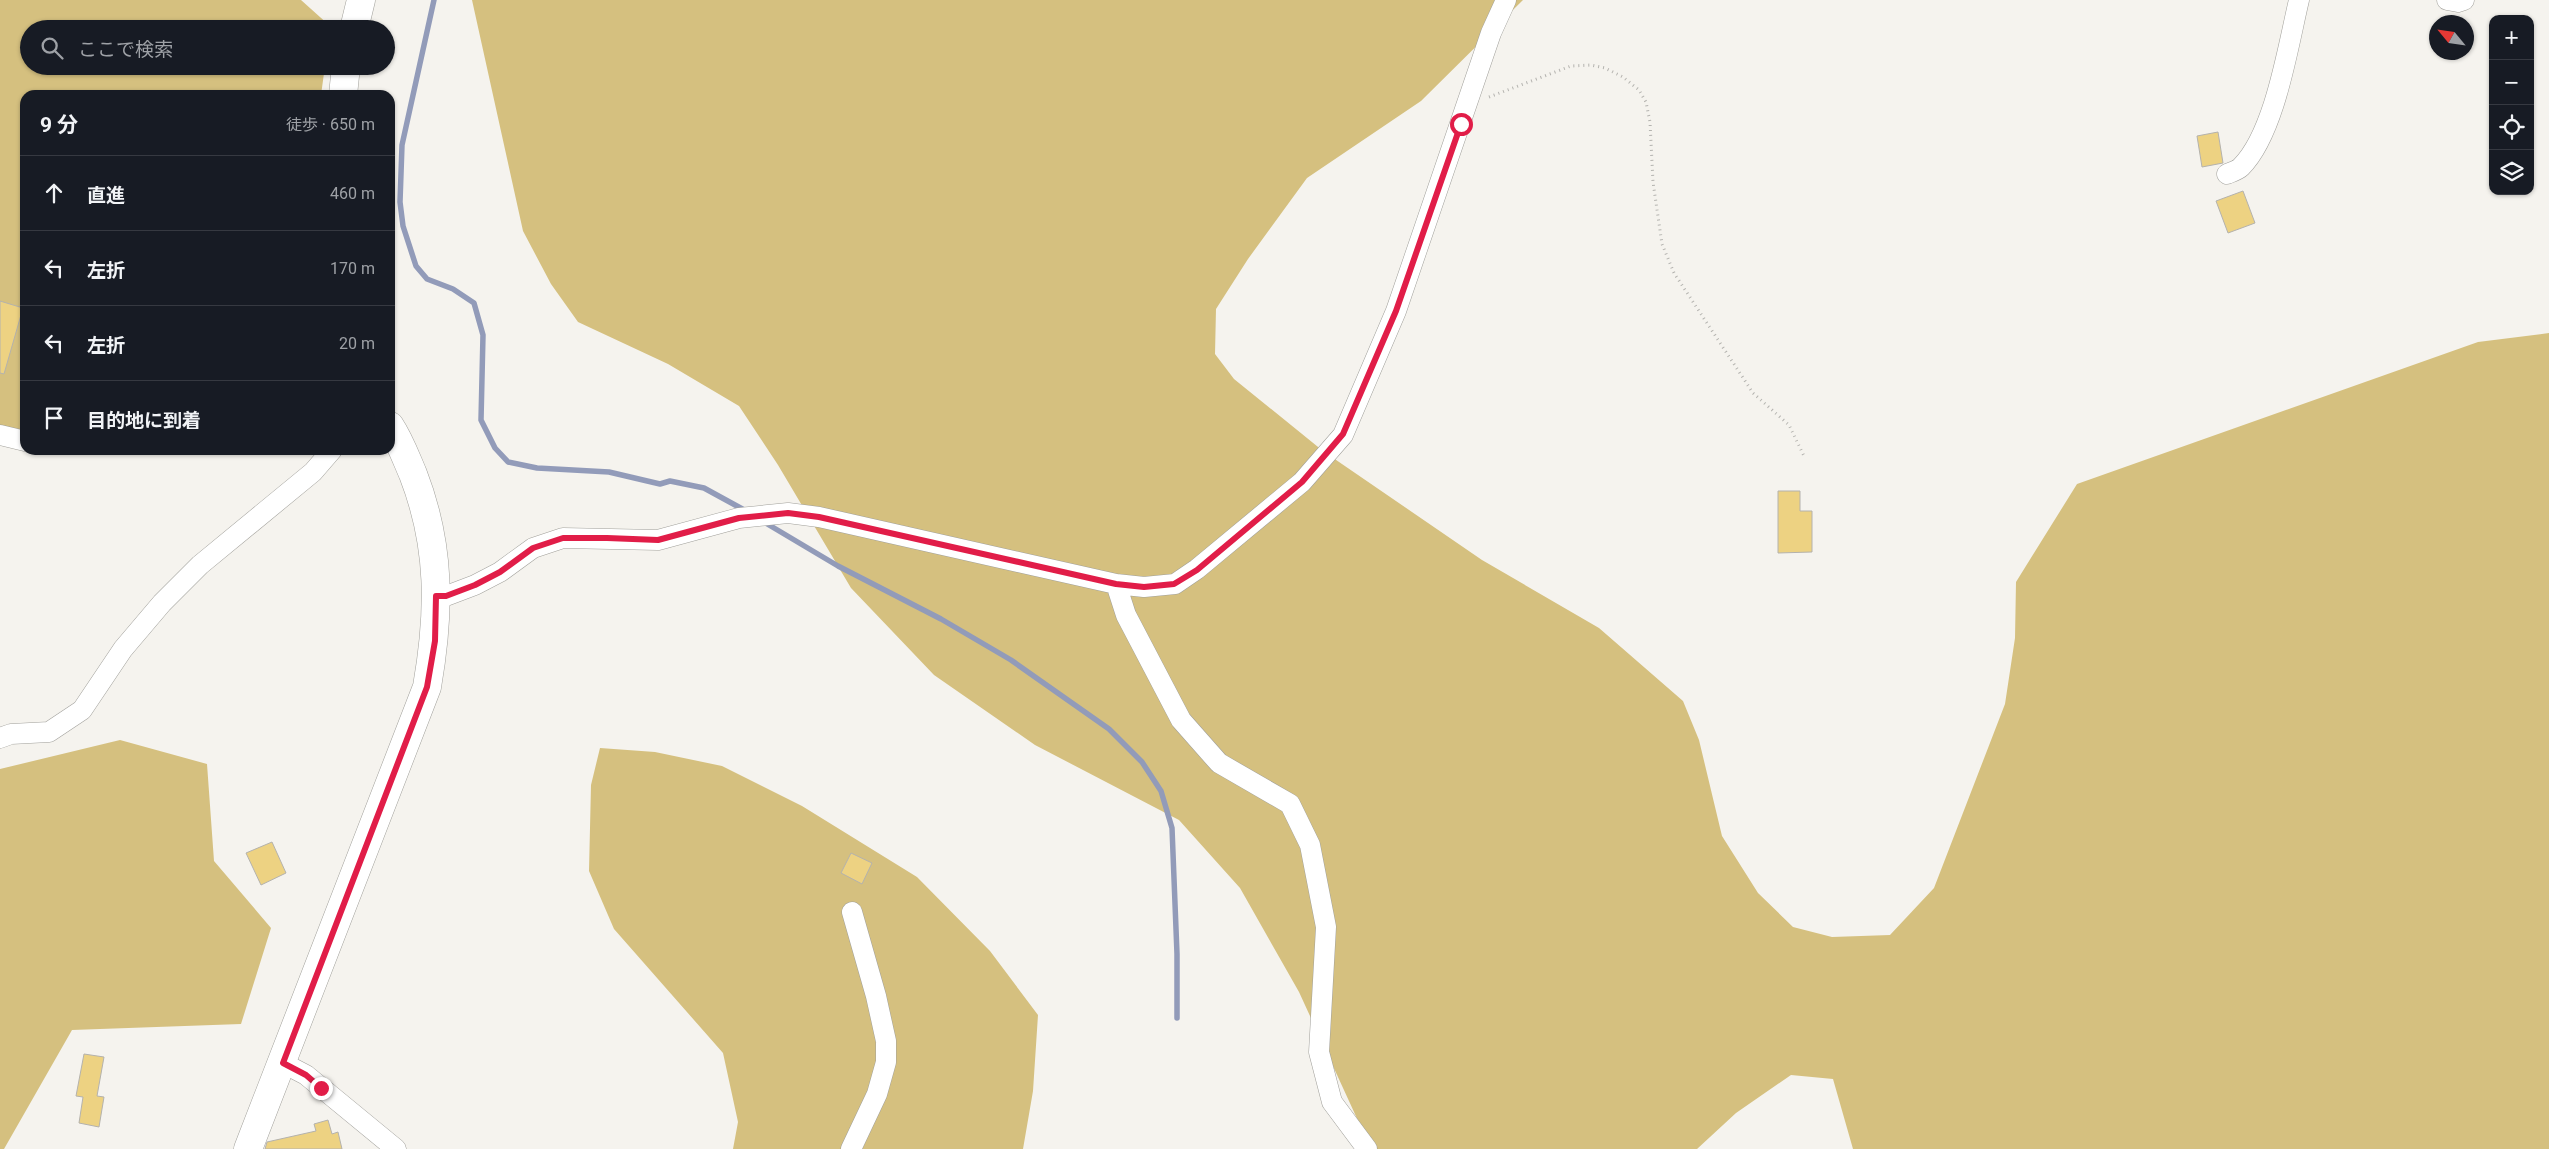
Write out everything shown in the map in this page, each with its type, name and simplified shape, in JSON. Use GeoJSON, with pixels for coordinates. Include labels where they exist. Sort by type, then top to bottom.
{"type":"FeatureCollection","features":[{"type":"Feature","properties":{"kind":"street"},"geometry":{"type":"LineString","coordinates":[[356,20],[361,0]]}},
{"type":"Feature","properties":{"kind":"street"},"geometry":{"type":"LineString","coordinates":[[436,596],[446,596],[475,585],[500,572],[533,548],[547,542],[578,538],[658,540],[705,526],[768,514],[819,517],[1116,584],[1144,587],[1174,584],[1197,570],[1302,482],[1343,434],[1396,311],[1491,33],[1506,0]]}},
{"type":"Feature","properties":{"kind":"street"},"geometry":{"type":"LineString","coordinates":[[2228,174],[2240,167],[2262,135],[2278,90],[2299,0]]}},
{"type":"Feature","properties":{"kind":"street"},"geometry":{"type":"LineString","coordinates":[[2447,0],[2458,2],[2464,0]]}},
{"type":"Feature","properties":{"kind":"street"},"geometry":{"type":"LineString","coordinates":[[344,90],[345,75]]}},
{"type":"Feature","properties":{"kind":"street"},"geometry":{"type":"LineString","coordinates":[[0,435],[20,440]]}},
{"type":"Feature","properties":{"kind":"street"},"geometry":{"type":"LineString","coordinates":[[248,1149],[283,1063],[427,687],[435,641],[436,564],[430,523],[407,460],[395,436]]}},
{"type":"Feature","properties":{"kind":"street"},"geometry":{"type":"LineString","coordinates":[[0,738],[11,734],[49,732],[82,710],[123,649],[162,603],[200,565],[313,472],[328,455]]}},
{"type":"Feature","properties":{"kind":"street"},"geometry":{"type":"LineString","coordinates":[[1116,584],[1126,615],[1181,720],[1219,763],[1290,804],[1310,845],[1326,927],[1319,1052],[1332,1102],[1367,1149]]}},
{"type":"Feature","properties":{"kind":"street"},"geometry":{"type":"LineString","coordinates":[[852,912],[876,996],[886,1041],[886,1055],[877,1094],[852,1149]]}},
{"type":"Feature","properties":{"kind":"street"},"geometry":{"type":"LineString","coordinates":[[283,1063],[306,1075],[396,1149]]}},
{"type":"Feature","properties":{"kind":"path"},"geometry":{"type":"LineString","coordinates":[[1467,104],[1571,66],[1591,65],[1605,68],[1623,77],[1639,90],[1646,102],[1650,122],[1653,182],[1662,244],[1674,273],[1748,385],[1789,425],[1804,456]]}},
{"type":"Feature","properties":{"kind":"shaded area"},"geometry":{"type":"Polygon","coordinates":[[[0,0],[301,0],[323,20],[20,20],[20,75],[324,75],[322,90],[20,90],[20,440],[0,440],[0,0]]]}},
{"type":"Feature","properties":{"kind":"shaded area"},"geometry":{"type":"Polygon","coordinates":[[[472,0],[1523,0],[1421,101],[1307,178],[1248,259],[1216,309],[1215,354],[1234,379],[1323,451],[1482,560],[1599,628],[1683,701],[1699,740],[1722,836],[1758,893],[1793,927],[1832,937],[1890,935],[1934,888],[2005,704],[2015,638],[2016,582],[2077,484],[2478,342],[2549,333],[2549,1149],[1853,1149],[1833,1079],[1791,1075],[1736,1113],[1697,1149],[1371,1149],[1299,992],[1240,888],[1179,820],[1035,745],[934,675],[851,588],[778,465],[739,406],[668,364],[578,322],[551,284],[523,231],[472,0]]]}},
{"type":"Feature","properties":{"kind":"shaded area"},"geometry":{"type":"Polygon","coordinates":[[[120,740],[207,764],[214,861],[271,928],[241,1024],[72,1030],[4,1149],[0,1149],[0,769],[120,740]]]}},
{"type":"Feature","properties":{"kind":"shaded area"},"geometry":{"type":"Polygon","coordinates":[[[600,748],[655,752],[722,766],[802,806],[917,877],[990,951],[1038,1015],[1033,1091],[1023,1149],[733,1149],[738,1122],[723,1053],[614,929],[589,871],[591,785],[600,748]]]}},
{"type":"Feature","properties":{"kind":"building"},"geometry":{"type":"Polygon","coordinates":[[[2218,132],[2223,163],[2202,167],[2197,136],[2218,132]]]}},
{"type":"Feature","properties":{"kind":"building"},"geometry":{"type":"Polygon","coordinates":[[[2243,191],[2255,223],[2228,233],[2216,201],[2243,191]]]}},
{"type":"Feature","properties":{"kind":"building"},"geometry":{"type":"Polygon","coordinates":[[[0,301],[20,307],[20,318],[4,374],[0,373],[0,301]]]}},
{"type":"Feature","properties":{"kind":"building"},"geometry":{"type":"Polygon","coordinates":[[[1778,491],[1800,491],[1800,511],[1812,511],[1812,552],[1778,553],[1778,491]]]}},
{"type":"Feature","properties":{"kind":"building"},"geometry":{"type":"Polygon","coordinates":[[[272,842],[286,873],[261,885],[246,853],[272,842]]]}},
{"type":"Feature","properties":{"kind":"building"},"geometry":{"type":"Polygon","coordinates":[[[851,853],[872,863],[862,884],[841,873],[851,853]]]}},
{"type":"Feature","properties":{"kind":"building"},"geometry":{"type":"Polygon","coordinates":[[[84,1054],[104,1057],[97,1096],[104,1097],[99,1127],[79,1123],[83,1097],[76,1096],[84,1054]]]}},
{"type":"Feature","properties":{"kind":"building"},"geometry":{"type":"Polygon","coordinates":[[[328,1120],[332,1134],[338,1132],[342,1149],[265,1149],[267,1142],[316,1131],[314,1124],[328,1120]]]}},
{"type":"Feature","properties":{"kind":"waterway"},"geometry":{"type":"LineString","coordinates":[[434,0],[402,145],[400,202],[403,226],[416,266],[427,279],[453,289],[474,303],[483,335],[481,420],[495,448],[508,462],[537,468],[609,472],[660,484],[670,481],[704,488],[746,511]]}},
{"type":"Feature","properties":{"kind":"waterway"},"geometry":{"type":"LineString","coordinates":[[764,522],[838,566],[941,619],[1011,660],[1109,729],[1142,762],[1161,791],[1172,828],[1177,954],[1177,1018]]}},
{"type":"Feature","properties":{"kind":"route"},"geometry":{"type":"LineString","coordinates":[[321,1088],[306,1075],[283,1063],[427,687],[435,641],[436,596],[446,596],[465,590],[500,572],[533,548],[563,538],[658,540],[739,518],[788,513],[819,517],[1116,584],[1144,587],[1174,584],[1197,570],[1302,482],[1343,434],[1396,311],[1461,124]]}}]}
